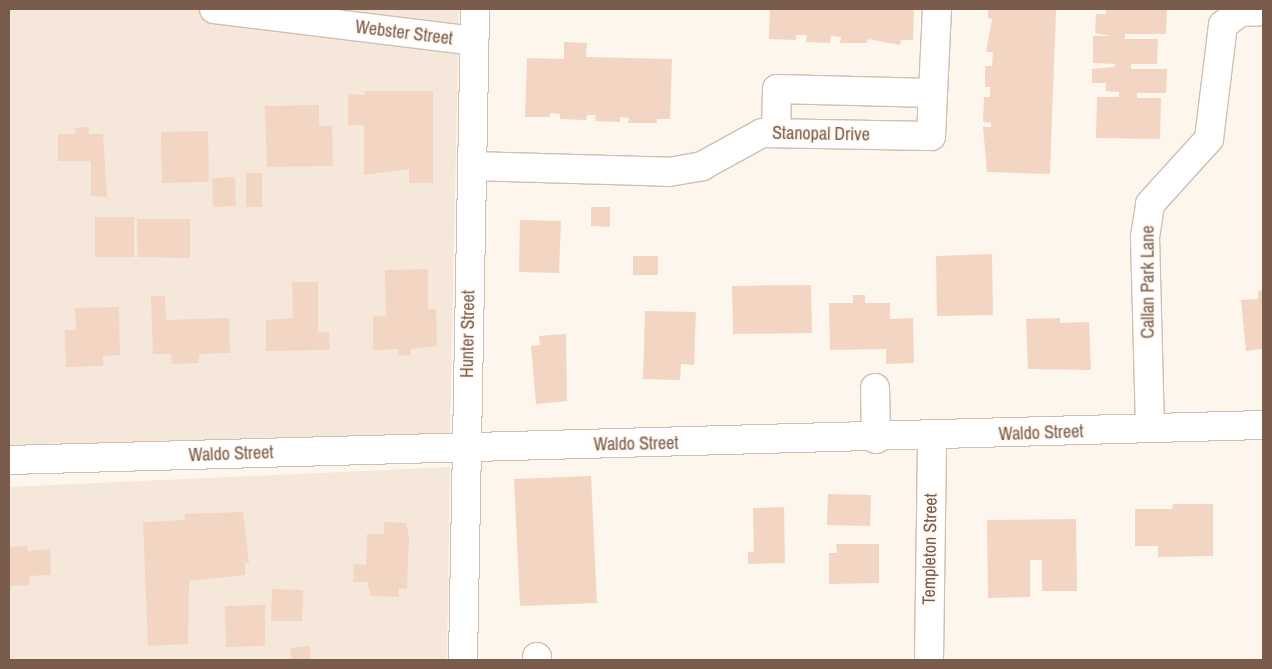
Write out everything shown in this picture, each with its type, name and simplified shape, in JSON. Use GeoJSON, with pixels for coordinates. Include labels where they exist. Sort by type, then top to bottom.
{"type":"FeatureCollection","features":[{"type":"Feature","properties":{"kind":"street","name":"Webster Street"},"geometry":{"type":"LineString","coordinates":[[214,9],[474,41]]}},
{"type":"Feature","properties":{"kind":"street","name":"Hunter Street"},"geometry":{"type":"LineString","coordinates":[[463,660],[475,9]]}},
{"type":"Feature","properties":{"kind":"street","name":"Stanopal Drive"},"geometry":{"type":"LineString","coordinates":[[472,166],[681,172],[702,166],[750,137],[776,133],[931,136],[936,9]]}},
{"type":"Feature","properties":{"kind":"street","name":"Callan Park Lane"},"geometry":{"type":"LineString","coordinates":[[1150,428],[1145,237],[1150,204],[1209,139],[1222,25],[1240,12],[1263,11]]}},
{"type":"Feature","properties":{"kind":"street"},"geometry":{"type":"LineString","coordinates":[[776,133],[777,89],[932,94]]}},
{"type":"Feature","properties":{"kind":"street"},"geometry":{"type":"LineString","coordinates":[[876,388],[876,439]]}},
{"type":"Feature","properties":{"kind":"street","name":"Waldo Street"},"geometry":{"type":"LineString","coordinates":[[9,460],[876,439],[1263,425]]}},
{"type":"Feature","properties":{"kind":"street","name":"Templeton Street"},"geometry":{"type":"LineString","coordinates":[[929,660],[932,437]]}},
{"type":"Feature","properties":{"kind":"shaded area"},"geometry":{"type":"Polygon","coordinates":[[[9,9],[459,9],[450,433],[9,445],[9,9]]]}},
{"type":"Feature","properties":{"kind":"shaded area"},"geometry":{"type":"Polygon","coordinates":[[[450,467],[447,660],[9,660],[9,487],[450,467]]]}},
{"type":"Feature","properties":{"kind":"building"},"geometry":{"type":"Polygon","coordinates":[[[770,9],[914,9],[913,40],[901,40],[900,45],[868,39],[867,43],[840,43],[841,37],[831,36],[830,43],[806,42],[807,35],[796,35],[796,40],[769,39],[770,9]]]}},
{"type":"Feature","properties":{"kind":"building"},"geometry":{"type":"Polygon","coordinates":[[[988,9],[1056,9],[1050,174],[987,172],[983,127],[991,127],[991,123],[983,122],[984,97],[990,97],[990,87],[985,87],[985,66],[992,66],[993,52],[986,52],[992,19],[988,18],[988,9]]]}},
{"type":"Feature","properties":{"kind":"building"},"geometry":{"type":"Polygon","coordinates":[[[1106,9],[1167,9],[1166,34],[1125,34],[1125,39],[1158,39],[1157,64],[1131,64],[1131,69],[1167,69],[1166,93],[1137,93],[1137,98],[1161,98],[1160,139],[1096,138],[1097,97],[1119,97],[1119,92],[1106,91],[1106,83],[1092,83],[1092,69],[1115,67],[1115,64],[1093,63],[1093,36],[1111,36],[1095,33],[1096,14],[1106,14],[1106,9]]]}},
{"type":"Feature","properties":{"kind":"building"},"geometry":{"type":"Polygon","coordinates":[[[564,42],[587,43],[586,57],[672,59],[670,119],[657,119],[657,123],[628,123],[629,118],[620,117],[620,122],[595,121],[596,115],[587,115],[586,120],[560,119],[560,114],[550,113],[550,117],[525,117],[527,58],[564,59],[564,42]]]}},
{"type":"Feature","properties":{"kind":"building"},"geometry":{"type":"Polygon","coordinates":[[[365,91],[433,91],[433,183],[409,183],[409,169],[364,175],[364,125],[348,125],[348,94],[365,95],[365,91]]]}},
{"type":"Feature","properties":{"kind":"building"},"geometry":{"type":"Polygon","coordinates":[[[319,105],[319,126],[332,126],[333,166],[267,167],[265,106],[319,105]]]}},
{"type":"Feature","properties":{"kind":"building"},"geometry":{"type":"Polygon","coordinates":[[[89,127],[89,134],[103,134],[107,197],[91,196],[91,161],[58,161],[58,134],[75,134],[75,128],[89,127]]]}},
{"type":"Feature","properties":{"kind":"building"},"geometry":{"type":"Polygon","coordinates":[[[208,131],[209,182],[162,183],[161,132],[208,131]]]}},
{"type":"Feature","properties":{"kind":"building"},"geometry":{"type":"Polygon","coordinates":[[[246,173],[262,173],[262,207],[246,207],[246,173]]]}},
{"type":"Feature","properties":{"kind":"building"},"geometry":{"type":"Polygon","coordinates":[[[235,177],[236,206],[213,207],[212,178],[235,177]]]}},
{"type":"Feature","properties":{"kind":"building"},"geometry":{"type":"Polygon","coordinates":[[[591,207],[610,207],[610,227],[591,226],[591,207]]]}},
{"type":"Feature","properties":{"kind":"building"},"geometry":{"type":"Polygon","coordinates":[[[95,217],[134,217],[134,257],[95,257],[95,217]]]}},
{"type":"Feature","properties":{"kind":"building"},"geometry":{"type":"Polygon","coordinates":[[[137,219],[190,219],[190,258],[138,257],[137,219]]]}},
{"type":"Feature","properties":{"kind":"building"},"geometry":{"type":"Polygon","coordinates":[[[520,220],[561,221],[559,273],[519,272],[520,220]]]}},
{"type":"Feature","properties":{"kind":"building"},"geometry":{"type":"Polygon","coordinates":[[[992,254],[993,315],[937,316],[936,256],[992,254]]]}},
{"type":"Feature","properties":{"kind":"building"},"geometry":{"type":"Polygon","coordinates":[[[633,256],[658,256],[658,275],[633,275],[633,256]]]}},
{"type":"Feature","properties":{"kind":"building"},"geometry":{"type":"Polygon","coordinates":[[[428,269],[428,309],[436,309],[437,346],[411,349],[411,355],[399,356],[398,349],[373,350],[373,316],[386,316],[385,270],[428,269]]]}},
{"type":"Feature","properties":{"kind":"building"},"geometry":{"type":"Polygon","coordinates":[[[292,282],[318,282],[318,332],[329,332],[330,350],[266,351],[266,320],[293,318],[292,282]]]}},
{"type":"Feature","properties":{"kind":"building"},"geometry":{"type":"Polygon","coordinates":[[[811,285],[812,333],[733,334],[732,286],[811,285]]]}},
{"type":"Feature","properties":{"kind":"building"},"geometry":{"type":"Polygon","coordinates":[[[1263,290],[1263,349],[1246,351],[1241,300],[1258,299],[1258,291],[1263,290]]]}},
{"type":"Feature","properties":{"kind":"building"},"geometry":{"type":"Polygon","coordinates":[[[853,295],[865,295],[865,303],[890,303],[890,319],[913,318],[914,363],[886,364],[886,349],[830,350],[829,303],[853,303],[853,295]]]}},
{"type":"Feature","properties":{"kind":"building"},"geometry":{"type":"Polygon","coordinates":[[[151,296],[165,296],[166,320],[229,318],[230,353],[199,354],[199,363],[172,364],[171,354],[153,354],[151,296]]]}},
{"type":"Feature","properties":{"kind":"building"},"geometry":{"type":"Polygon","coordinates":[[[119,307],[120,355],[103,356],[103,366],[66,367],[65,330],[76,330],[75,308],[119,307]]]}},
{"type":"Feature","properties":{"kind":"building"},"geometry":{"type":"Polygon","coordinates":[[[645,311],[696,312],[694,365],[681,364],[680,380],[643,379],[645,311]]]}},
{"type":"Feature","properties":{"kind":"building"},"geometry":{"type":"Polygon","coordinates":[[[1060,318],[1060,323],[1089,322],[1091,370],[1028,369],[1026,319],[1060,318]]]}},
{"type":"Feature","properties":{"kind":"building"},"geometry":{"type":"Polygon","coordinates":[[[566,334],[567,401],[536,404],[531,346],[540,345],[539,336],[566,334]]]}},
{"type":"Feature","properties":{"kind":"building"},"geometry":{"type":"Polygon","coordinates":[[[591,476],[597,603],[520,606],[514,479],[591,476]]]}},
{"type":"Feature","properties":{"kind":"building"},"geometry":{"type":"Polygon","coordinates":[[[828,494],[871,495],[870,526],[827,525],[828,494]]]}},
{"type":"Feature","properties":{"kind":"building"},"geometry":{"type":"Polygon","coordinates":[[[1173,504],[1213,504],[1213,556],[1158,557],[1158,546],[1135,546],[1135,509],[1172,509],[1173,504]]]}},
{"type":"Feature","properties":{"kind":"building"},"geometry":{"type":"Polygon","coordinates":[[[784,507],[785,563],[748,564],[748,552],[754,552],[753,508],[784,507]]]}},
{"type":"Feature","properties":{"kind":"building"},"geometry":{"type":"Polygon","coordinates":[[[243,512],[249,563],[245,563],[245,575],[189,581],[188,644],[148,646],[143,522],[185,520],[185,514],[243,512]]]}},
{"type":"Feature","properties":{"kind":"building"},"geometry":{"type":"Polygon","coordinates":[[[1076,519],[1077,591],[1042,591],[1042,560],[1030,560],[1030,597],[988,598],[987,520],[1076,519]]]}},
{"type":"Feature","properties":{"kind":"building"},"geometry":{"type":"Polygon","coordinates":[[[384,522],[406,523],[409,536],[407,589],[399,588],[399,597],[371,596],[367,582],[353,582],[354,564],[366,565],[367,534],[384,534],[384,522]]]}},
{"type":"Feature","properties":{"kind":"building"},"geometry":{"type":"Polygon","coordinates":[[[836,544],[879,544],[879,583],[829,584],[829,553],[837,553],[836,544]]]}},
{"type":"Feature","properties":{"kind":"building"},"geometry":{"type":"Polygon","coordinates":[[[27,546],[28,551],[50,549],[51,575],[29,576],[30,585],[9,586],[9,547],[27,546]]]}},
{"type":"Feature","properties":{"kind":"building"},"geometry":{"type":"Polygon","coordinates":[[[272,589],[303,590],[302,621],[271,621],[272,589]]]}},
{"type":"Feature","properties":{"kind":"building"},"geometry":{"type":"Polygon","coordinates":[[[265,605],[265,646],[226,647],[225,606],[265,605]]]}},
{"type":"Feature","properties":{"kind":"building"},"geometry":{"type":"Polygon","coordinates":[[[309,646],[311,660],[292,660],[290,648],[309,646]]]}}]}
